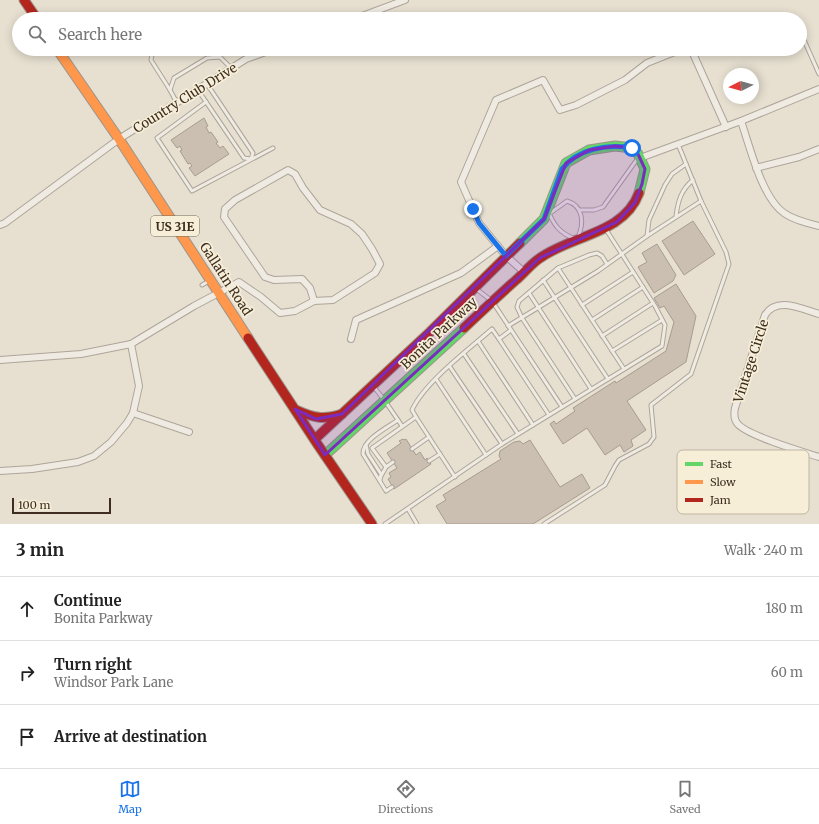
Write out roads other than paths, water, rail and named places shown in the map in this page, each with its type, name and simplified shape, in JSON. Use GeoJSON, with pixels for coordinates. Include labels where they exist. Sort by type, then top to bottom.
{"type":"FeatureCollection","features":[{"type":"Feature","properties":{"kind":"street"},"geometry":{"type":"LineString","coordinates":[[24,0],[32,12]]}},
{"type":"Feature","properties":{"kind":"street"},"geometry":{"type":"LineString","coordinates":[[373,12],[405,0]]}},
{"type":"Feature","properties":{"kind":"street","name":"Gallatin Road"},"geometry":{"type":"LineString","coordinates":[[62,56],[119,139],[210,280],[372,524]]}},
{"type":"Feature","properties":{"kind":"street","name":"Country Club Drive"},"geometry":{"type":"LineString","coordinates":[[0,225],[5,223],[119,139],[246,59],[254,56]]}},
{"type":"Feature","properties":{"kind":"street"},"geometry":{"type":"LineString","coordinates":[[524,272],[506,256],[479,223],[461,182],[496,100],[543,80],[560,110],[576,105],[625,80],[648,63],[665,56]]}},
{"type":"Feature","properties":{"kind":"street"},"geometry":{"type":"LineString","coordinates":[[694,56],[726,127]]}},
{"type":"Feature","properties":{"kind":"street"},"geometry":{"type":"LineString","coordinates":[[640,157],[742,121],[819,89]]}},
{"type":"Feature","properties":{"kind":"street"},"geometry":{"type":"LineString","coordinates":[[742,121],[756,168],[770,198],[783,213],[797,220],[819,226]]}},
{"type":"Feature","properties":{"kind":"street","name":"Bonita Parkway"},"geometry":{"type":"LineString","coordinates":[[315,439],[430,332],[544,219],[562,169],[566,163],[589,150],[615,146],[632,148],[640,157],[645,169],[642,184],[635,203],[617,222],[561,246],[540,258],[325,455]]}},
{"type":"Feature","properties":{"kind":"street"},"geometry":{"type":"LineString","coordinates":[[756,168],[799,157],[819,149]]}},
{"type":"Feature","properties":{"kind":"street"},"geometry":{"type":"LineString","coordinates":[[0,360],[81,354],[131,344],[218,292],[239,282],[280,312],[295,311],[314,301],[333,300],[375,273],[380,264],[362,234],[351,224],[320,210],[303,188],[296,174],[288,170],[274,176],[235,200],[225,209],[224,217],[266,277],[274,280],[302,279],[310,288],[314,301]]}},
{"type":"Feature","properties":{"kind":"street"},"geometry":{"type":"LineString","coordinates":[[350,338],[356,320],[461,273],[498,246]]}},
{"type":"Feature","properties":{"kind":"street","name":"Vintage Circle"},"geometry":{"type":"LineString","coordinates":[[799,450],[748,432],[737,423],[734,417],[737,401],[765,315],[768,310],[774,306],[786,304],[819,314]]}},
{"type":"Feature","properties":{"kind":"street"},"geometry":{"type":"LineString","coordinates":[[0,471],[32,469],[78,462],[94,456],[111,442],[133,414],[139,386],[131,344]]}},
{"type":"Feature","properties":{"kind":"street"},"geometry":{"type":"LineString","coordinates":[[295,409],[316,419],[330,418],[342,414]]}},
{"type":"Feature","properties":{"kind":"street"},"geometry":{"type":"LineString","coordinates":[[133,414],[189,432]]}},
{"type":"Feature","properties":{"kind":"street","name":"Vintage Circle"},"geometry":{"type":"LineString","coordinates":[[809,453],[819,457]]}},
{"type":"Feature","properties":{"kind":"lane"},"geometry":{"type":"LineString","coordinates":[[807,47],[819,74]]}},
{"type":"Feature","properties":{"kind":"lane"},"geometry":{"type":"LineString","coordinates":[[151,56],[150,60],[177,103]]}},
{"type":"Feature","properties":{"kind":"lane"},"geometry":{"type":"LineString","coordinates":[[170,90],[174,78],[207,58],[220,58],[232,69]]}},
{"type":"Feature","properties":{"kind":"lane"},"geometry":{"type":"LineString","coordinates":[[207,84],[253,153],[251,159]]}},
{"type":"Feature","properties":{"kind":"lane"},"geometry":{"type":"LineString","coordinates":[[198,90],[244,158],[251,159]]}},
{"type":"Feature","properties":{"kind":"lane"},"geometry":{"type":"LineString","coordinates":[[206,102],[157,138],[192,191],[273,148]]}},
{"type":"Feature","properties":{"kind":"lane"},"geometry":{"type":"LineString","coordinates":[[544,524],[606,485],[619,460],[649,444],[654,437],[651,405],[691,374],[729,264],[726,252],[701,201],[678,144]]}},
{"type":"Feature","properties":{"kind":"lane"},"geometry":{"type":"LineString","coordinates":[[579,210],[594,210],[603,207],[640,157]]}},
{"type":"Feature","properties":{"kind":"lane"},"geometry":{"type":"LineString","coordinates":[[647,236],[649,220],[665,185],[672,174],[686,164]]}},
{"type":"Feature","properties":{"kind":"lane"},"geometry":{"type":"LineString","coordinates":[[676,216],[681,194],[693,180]]}},
{"type":"Feature","properties":{"kind":"lane"},"geometry":{"type":"LineString","coordinates":[[568,201],[573,203],[579,210],[582,223],[577,240],[566,236],[558,230],[552,222],[548,211],[568,201]]}},
{"type":"Feature","properties":{"kind":"lane"},"geometry":{"type":"LineString","coordinates":[[508,326],[555,298],[676,216],[701,201]]}},
{"type":"Feature","properties":{"kind":"lane"},"geometry":{"type":"LineString","coordinates":[[385,524],[502,444],[662,346],[665,325],[653,303],[605,228]]}},
{"type":"Feature","properties":{"kind":"lane"},"geometry":{"type":"LineString","coordinates":[[574,399],[522,318],[517,307],[519,302],[558,268],[597,253],[602,256],[607,264]]}},
{"type":"Feature","properties":{"kind":"lane"},"geometry":{"type":"LineString","coordinates":[[558,268],[624,369]]}},
{"type":"Feature","properties":{"kind":"lane"},"geometry":{"type":"LineString","coordinates":[[582,305],[633,272]]}},
{"type":"Feature","properties":{"kind":"lane"},"geometry":{"type":"LineString","coordinates":[[202,285],[210,280]]}},
{"type":"Feature","properties":{"kind":"lane"},"geometry":{"type":"LineString","coordinates":[[543,280],[608,379]]}},
{"type":"Feature","properties":{"kind":"lane"},"geometry":{"type":"LineString","coordinates":[[592,320],[643,287]]}},
{"type":"Feature","properties":{"kind":"lane"},"geometry":{"type":"LineString","coordinates":[[475,288],[492,301],[562,407]]}},
{"type":"Feature","properties":{"kind":"lane"},"geometry":{"type":"LineString","coordinates":[[529,293],[591,389]]}},
{"type":"Feature","properties":{"kind":"lane"},"geometry":{"type":"LineString","coordinates":[[602,336],[653,303]]}},
{"type":"Feature","properties":{"kind":"lane"},"geometry":{"type":"LineString","coordinates":[[612,351],[662,320]]}},
{"type":"Feature","properties":{"kind":"lane"},"geometry":{"type":"LineString","coordinates":[[455,477],[412,410],[416,401],[436,379],[492,328],[549,415]]}},
{"type":"Feature","properties":{"kind":"lane"},"geometry":{"type":"LineString","coordinates":[[499,339],[511,330]]}},
{"type":"Feature","properties":{"kind":"lane"},"geometry":{"type":"LineString","coordinates":[[478,341],[533,425]]}},
{"type":"Feature","properties":{"kind":"lane"},"geometry":{"type":"LineString","coordinates":[[464,354],[518,434]]}},
{"type":"Feature","properties":{"kind":"lane"},"geometry":{"type":"LineString","coordinates":[[450,366],[502,444]]}},
{"type":"Feature","properties":{"kind":"lane"},"geometry":{"type":"LineString","coordinates":[[436,379],[486,455]]}},
{"type":"Feature","properties":{"kind":"lane"},"geometry":{"type":"LineString","coordinates":[[373,385],[402,426]]}},
{"type":"Feature","properties":{"kind":"lane"},"geometry":{"type":"LineString","coordinates":[[386,467],[372,448],[416,417]]}},
{"type":"Feature","properties":{"kind":"lane"},"geometry":{"type":"LineString","coordinates":[[392,487],[386,491],[363,454],[364,447],[370,439],[398,420]]}},
{"type":"Feature","properties":{"kind":"lane"},"geometry":{"type":"LineString","coordinates":[[412,449],[429,437]]}},
{"type":"Feature","properties":{"kind":"lane"},"geometry":{"type":"LineString","coordinates":[[366,445],[368,454],[381,476]]}},
{"type":"Feature","properties":{"kind":"lane"},"geometry":{"type":"LineString","coordinates":[[429,461],[440,454]]}},
{"type":"Feature","properties":{"kind":"lane"},"geometry":{"type":"LineString","coordinates":[[380,481],[386,467],[393,462]]}},
{"type":"Feature","properties":{"kind":"lane"},"geometry":{"type":"LineString","coordinates":[[408,508],[417,524]]}}]}
